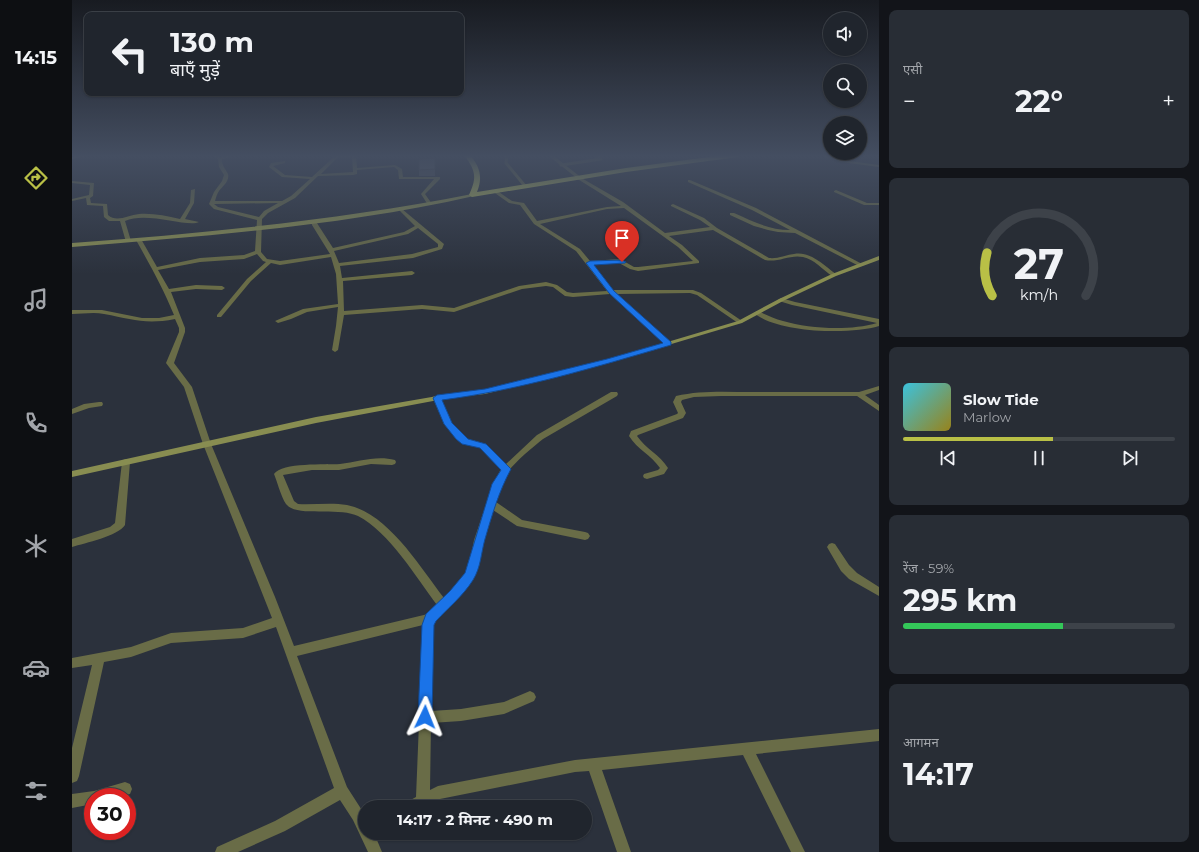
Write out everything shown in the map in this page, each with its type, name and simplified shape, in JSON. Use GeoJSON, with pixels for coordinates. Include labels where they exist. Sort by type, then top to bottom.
{"type":"FeatureCollection","features":[{"type":"Feature","properties":{"kind":"street"},"geometry":{"type":"LineString","coordinates":[[72,200],[92,195]]}},
{"type":"Feature","properties":{"kind":"street"},"geometry":{"type":"LineString","coordinates":[[181,221],[192,203],[193,195]]}},
{"type":"Feature","properties":{"kind":"street"},"geometry":{"type":"LineString","coordinates":[[212,202],[215,195]]}},
{"type":"Feature","properties":{"kind":"street"},"geometry":{"type":"LineString","coordinates":[[258,252],[260,235],[258,228],[260,219],[270,209],[285,202],[293,195]]}},
{"type":"Feature","properties":{"kind":"street"},"geometry":{"type":"LineString","coordinates":[[424,195],[430,204]]}},
{"type":"Feature","properties":{"kind":"street"},"geometry":{"type":"LineString","coordinates":[[72,245],[258,228],[402,210],[472,195]]}},
{"type":"Feature","properties":{"kind":"street"},"geometry":{"type":"LineString","coordinates":[[500,195],[511,202],[522,204],[536,223],[578,250],[590,263],[611,292],[668,344]]}},
{"type":"Feature","properties":{"kind":"street"},"geometry":{"type":"LineString","coordinates":[[590,263],[618,261],[632,268],[638,269],[696,263],[696,260],[680,246],[625,207],[623,204],[608,195]]}},
{"type":"Feature","properties":{"kind":"street"},"geometry":{"type":"LineString","coordinates":[[723,195],[746,205],[861,265]]}},
{"type":"Feature","properties":{"kind":"street"},"geometry":{"type":"LineString","coordinates":[[846,195],[866,204],[879,204]]}},
{"type":"Feature","properties":{"kind":"street"},"geometry":{"type":"LineString","coordinates":[[88,197],[89,204],[105,205],[106,216],[110,220],[122,220],[142,216],[196,222]]}},
{"type":"Feature","properties":{"kind":"street"},"geometry":{"type":"LineString","coordinates":[[212,202],[285,202]]}},
{"type":"Feature","properties":{"kind":"street"},"geometry":{"type":"LineString","coordinates":[[212,202],[216,208],[260,219]]}},
{"type":"Feature","properties":{"kind":"street"},"geometry":{"type":"LineString","coordinates":[[673,205],[702,219],[714,226],[714,228],[767,259],[773,260],[802,255],[810,258],[834,276]]}},
{"type":"Feature","properties":{"kind":"street"},"geometry":{"type":"LineString","coordinates":[[536,223],[607,208],[625,207]]}},
{"type":"Feature","properties":{"kind":"street"},"geometry":{"type":"LineString","coordinates":[[336,265],[414,256],[440,248],[441,244],[418,226],[402,210]]}},
{"type":"Feature","properties":{"kind":"street"},"geometry":{"type":"LineString","coordinates":[[732,214],[767,230],[783,232],[796,231]]}},
{"type":"Feature","properties":{"kind":"street"},"geometry":{"type":"LineString","coordinates":[[122,220],[128,241]]}},
{"type":"Feature","properties":{"kind":"street"},"geometry":{"type":"LineString","coordinates":[[313,221],[332,252],[339,280],[341,313],[335,350]]}},
{"type":"Feature","properties":{"kind":"street"},"geometry":{"type":"LineString","coordinates":[[258,252],[269,262],[280,263],[332,252],[406,233],[418,226]]}},
{"type":"Feature","properties":{"kind":"street"},"geometry":{"type":"LineString","coordinates":[[664,235],[714,228]]}},
{"type":"Feature","properties":{"kind":"street"},"geometry":{"type":"LineString","coordinates":[[139,240],[167,291],[178,316],[182,332],[170,363],[188,387],[207,444],[279,621],[342,791],[358,815]]}},
{"type":"Feature","properties":{"kind":"street"},"geometry":{"type":"LineString","coordinates":[[154,268],[199,260],[240,257],[258,252]]}},
{"type":"Feature","properties":{"kind":"street"},"geometry":{"type":"LineString","coordinates":[[72,474],[316,420],[437,398],[485,392],[609,361],[740,322],[781,300],[879,258]]}},
{"type":"Feature","properties":{"kind":"street"},"geometry":{"type":"LineString","coordinates":[[218,316],[249,280],[269,262]]}},
{"type":"Feature","properties":{"kind":"street"},"geometry":{"type":"LineString","coordinates":[[339,280],[412,273]]}},
{"type":"Feature","properties":{"kind":"street"},"geometry":{"type":"LineString","coordinates":[[341,313],[422,307],[454,310],[510,290],[546,284],[555,286],[565,294],[573,295],[611,292],[691,291],[699,294],[740,322]]}},
{"type":"Feature","properties":{"kind":"street"},"geometry":{"type":"LineString","coordinates":[[167,291],[196,287],[222,288]]}},
{"type":"Feature","properties":{"kind":"street"},"geometry":{"type":"LineString","coordinates":[[781,300],[879,321]]}},
{"type":"Feature","properties":{"kind":"street"},"geometry":{"type":"LineString","coordinates":[[278,321],[289,318],[305,310],[341,305]]}},
{"type":"Feature","properties":{"kind":"street"},"geometry":{"type":"LineString","coordinates":[[72,312],[102,312],[142,320],[159,320],[178,316]]}},
{"type":"Feature","properties":{"kind":"street"},"geometry":{"type":"LineString","coordinates":[[757,313],[785,324],[801,327],[858,329],[873,327],[879,324]]}},
{"type":"Feature","properties":{"kind":"street"},"geometry":{"type":"LineString","coordinates":[[647,476],[661,472],[664,468],[662,463],[636,441],[633,436],[634,433],[680,416],[682,413],[677,402],[679,398],[694,395],[728,394],[859,394],[879,388]]}},
{"type":"Feature","properties":{"kind":"street"},"geometry":{"type":"LineString","coordinates":[[417,800],[425,717],[428,625],[431,618],[444,606],[469,577],[474,566],[479,540],[500,477],[506,469],[540,437],[614,394]]}},
{"type":"Feature","properties":{"kind":"street"},"geometry":{"type":"LineString","coordinates":[[859,394],[879,409]]}},
{"type":"Feature","properties":{"kind":"street"},"geometry":{"type":"LineString","coordinates":[[437,398],[448,424],[459,436],[465,441],[483,446],[506,469]]}},
{"type":"Feature","properties":{"kind":"street"},"geometry":{"type":"LineString","coordinates":[[72,412],[87,406],[99,404]]}},
{"type":"Feature","properties":{"kind":"street"},"geometry":{"type":"LineString","coordinates":[[392,462],[371,461],[339,467],[312,467],[278,474],[290,503],[296,508],[350,509],[374,521],[387,532],[444,606]]}},
{"type":"Feature","properties":{"kind":"street"},"geometry":{"type":"LineString","coordinates":[[72,543],[113,530],[120,525],[126,462]]}},
{"type":"Feature","properties":{"kind":"street"},"geometry":{"type":"LineString","coordinates":[[492,504],[520,523],[585,536]]}},
{"type":"Feature","properties":{"kind":"street"},"geometry":{"type":"LineString","coordinates":[[832,546],[845,568],[853,576],[879,592]]}},
{"type":"Feature","properties":{"kind":"street"},"geometry":{"type":"LineString","coordinates":[[291,652],[431,618]]}},
{"type":"Feature","properties":{"kind":"street"},"geometry":{"type":"LineString","coordinates":[[72,663],[140,650],[171,638],[243,633],[279,621]]}},
{"type":"Feature","properties":{"kind":"street"},"geometry":{"type":"LineString","coordinates":[[72,776],[99,658]]}},
{"type":"Feature","properties":{"kind":"street"},"geometry":{"type":"LineString","coordinates":[[425,717],[461,715],[504,708],[530,697]]}},
{"type":"Feature","properties":{"kind":"street"},"geometry":{"type":"LineString","coordinates":[[425,800],[438,793],[575,766],[879,735]]}},
{"type":"Feature","properties":{"kind":"street"},"geometry":{"type":"LineString","coordinates":[[747,749],[798,852]]}},
{"type":"Feature","properties":{"kind":"street"},"geometry":{"type":"LineString","coordinates":[[593,764],[624,852]]}},
{"type":"Feature","properties":{"kind":"street"},"geometry":{"type":"LineString","coordinates":[[222,852],[280,826],[342,791]]}},
{"type":"Feature","properties":{"kind":"street"},"geometry":{"type":"LineString","coordinates":[[72,802],[84,799]]}},
{"type":"Feature","properties":{"kind":"street"},"geometry":{"type":"LineString","coordinates":[[371,840],[375,852]]}},
{"type":"Feature","properties":{"kind":"route"},"geometry":{"type":"LineString","coordinates":[[425,717],[428,625],[431,618],[444,606],[469,577],[474,566],[479,540],[492,504],[497,484],[506,469],[483,446],[477,443],[465,441],[459,436],[448,424],[437,398],[485,392],[609,361],[668,344],[611,292],[590,263],[622,262]]}}]}
